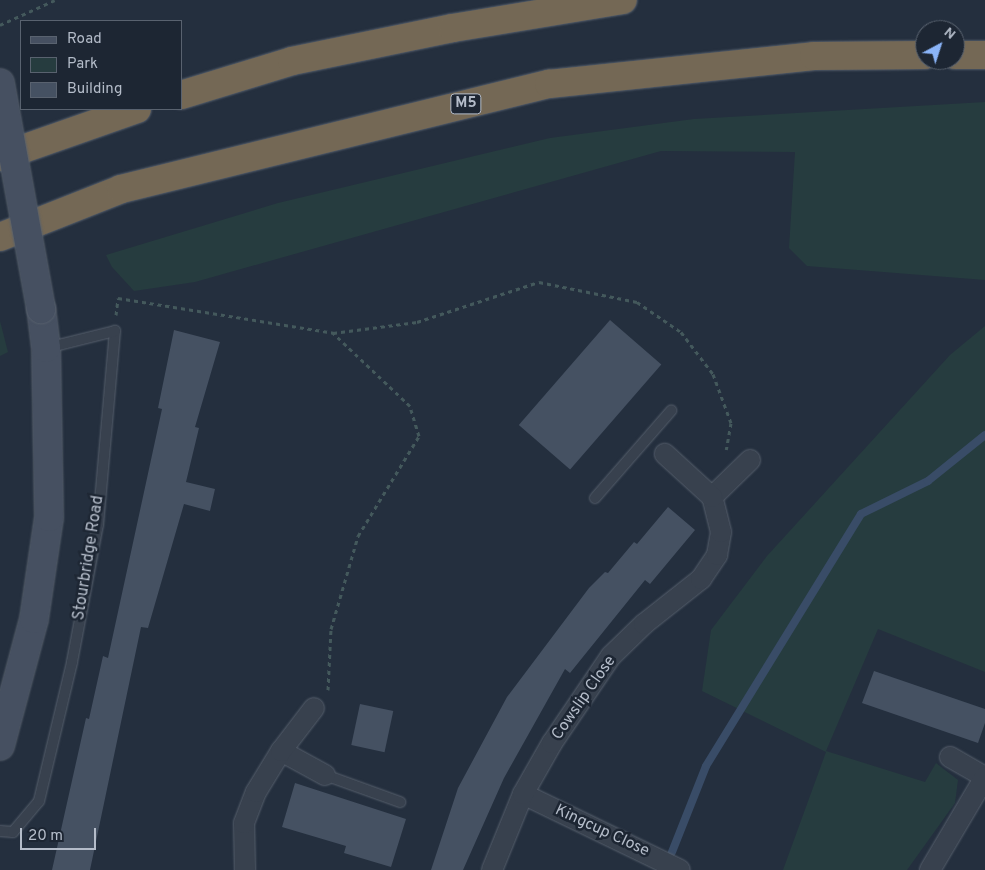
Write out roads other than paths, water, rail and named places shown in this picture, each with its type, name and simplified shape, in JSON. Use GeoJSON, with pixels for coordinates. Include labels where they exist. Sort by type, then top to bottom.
{"type":"FeatureCollection","features":[{"type":"Feature","properties":{"kind":"highway"},"geometry":{"type":"LineString","coordinates":[[182,95],[292,61],[453,28],[623,0]]}},
{"type":"Feature","properties":{"kind":"highway","name":"M5"},"geometry":{"type":"LineString","coordinates":[[0,237],[121,189],[549,84],[814,56],[915,55]]}},
{"type":"Feature","properties":{"kind":"highway"},"geometry":{"type":"LineString","coordinates":[[965,55],[985,55]]}},
{"type":"Feature","properties":{"kind":"highway"},"geometry":{"type":"LineString","coordinates":[[0,156],[135,110]]}},
{"type":"Feature","properties":{"kind":"main road"},"geometry":{"type":"LineString","coordinates":[[0,82],[41,309],[46,348],[49,517],[34,619],[0,746]]}},
{"type":"Feature","properties":{"kind":"street"},"geometry":{"type":"LineString","coordinates":[[666,454],[712,497],[750,460]]}},
{"type":"Feature","properties":{"kind":"street","name":"Cowslip Close"},"geometry":{"type":"LineString","coordinates":[[492,870],[523,794],[552,742],[611,656],[644,624],[701,579],[718,555],[721,532],[712,497]]}},
{"type":"Feature","properties":{"kind":"street"},"geometry":{"type":"LineString","coordinates":[[245,870],[244,823],[256,792],[281,751],[314,708]]}},
{"type":"Feature","properties":{"kind":"street"},"geometry":{"type":"LineString","coordinates":[[281,751],[325,775]]}},
{"type":"Feature","properties":{"kind":"street"},"geometry":{"type":"LineString","coordinates":[[930,870],[985,777],[950,757]]}},
{"type":"Feature","properties":{"kind":"street","name":"Kingcup Close"},"geometry":{"type":"LineString","coordinates":[[523,794],[680,870]]}},
{"type":"Feature","properties":{"kind":"lane","name":"Stourbridge Road"},"geometry":{"type":"LineString","coordinates":[[0,831],[13,832],[38,800],[72,662],[98,525],[115,330],[46,348]]}},
{"type":"Feature","properties":{"kind":"lane"},"geometry":{"type":"LineString","coordinates":[[595,498],[671,411]]}},
{"type":"Feature","properties":{"kind":"lane"},"geometry":{"type":"LineString","coordinates":[[647,439],[666,454]]}},
{"type":"Feature","properties":{"kind":"lane"},"geometry":{"type":"LineString","coordinates":[[325,775],[400,802]]}},
{"type":"Feature","properties":{"kind":"waterway"},"geometry":{"type":"LineString","coordinates":[[672,852],[706,766],[861,514],[928,481],[985,435]]}}]}
